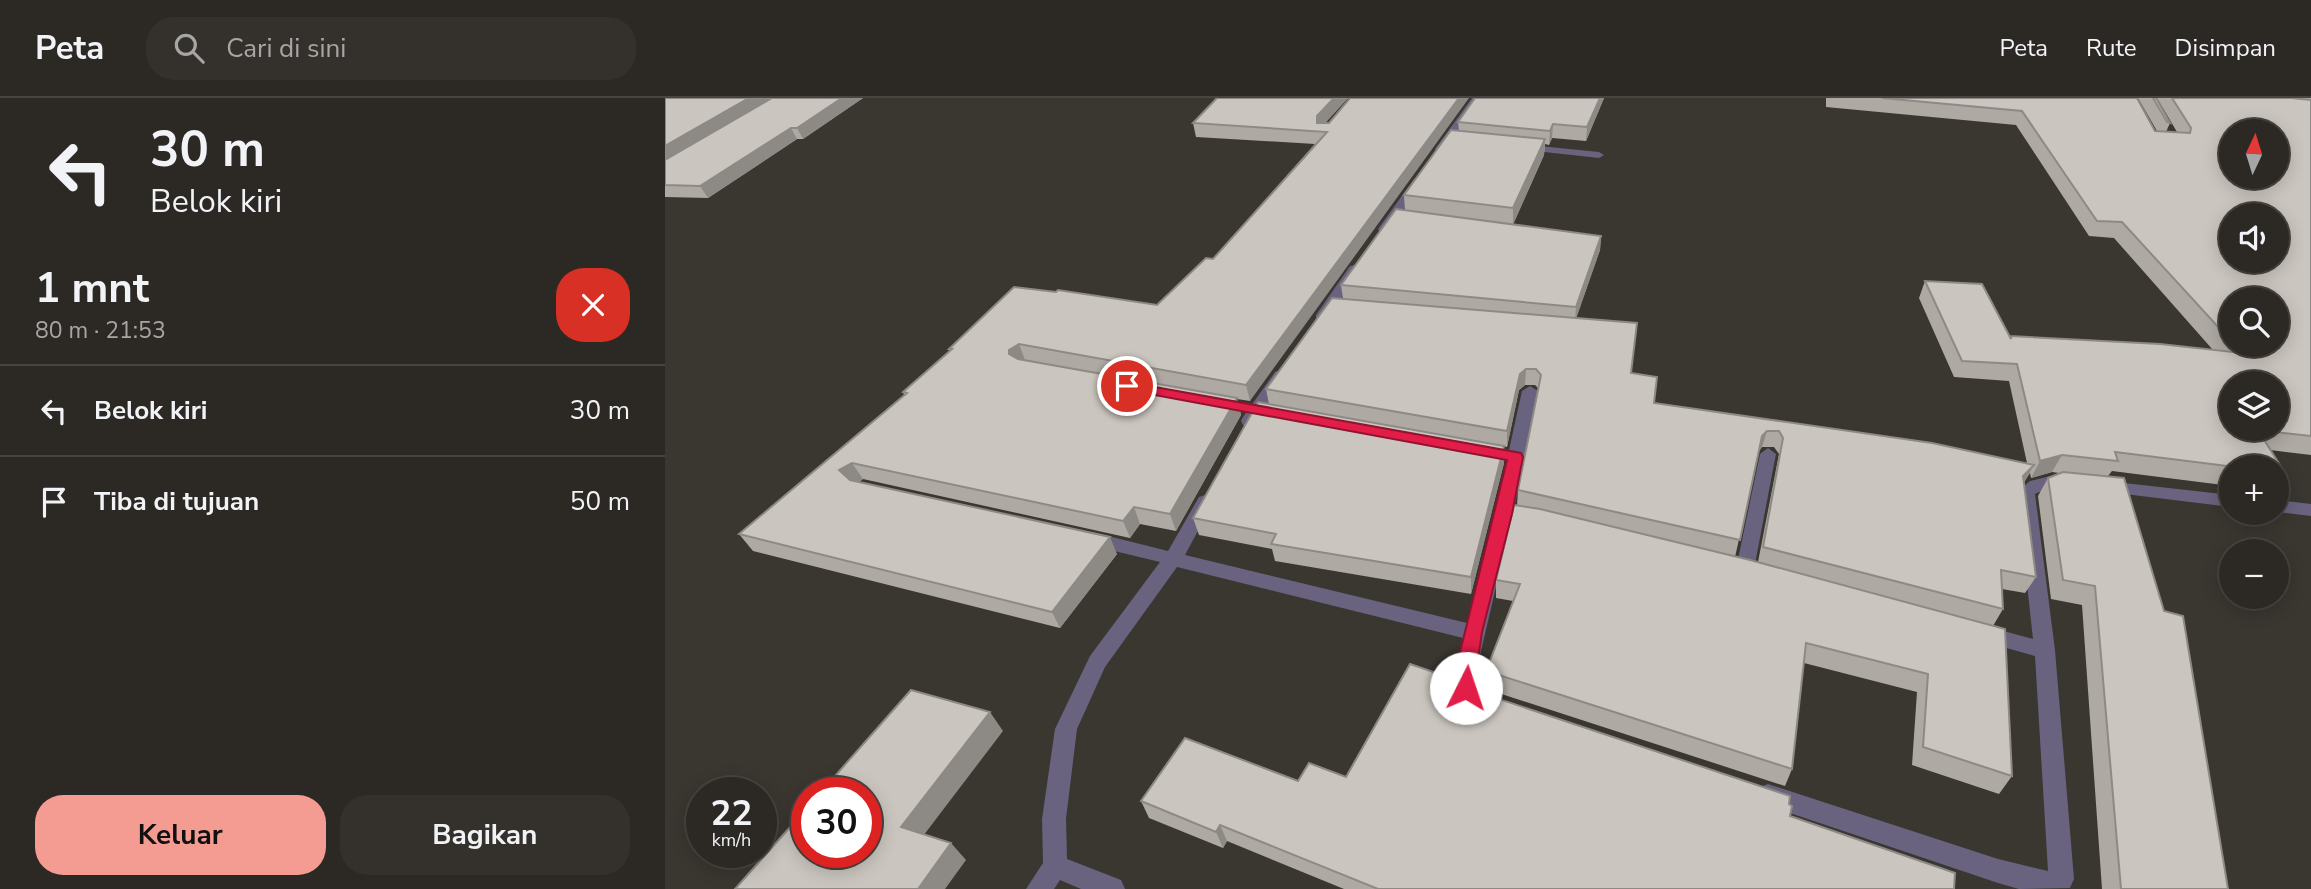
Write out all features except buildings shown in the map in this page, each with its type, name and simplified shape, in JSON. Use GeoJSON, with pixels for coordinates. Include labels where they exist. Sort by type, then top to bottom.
{"type":"FeatureCollection","features":[{"type":"Feature","properties":{"kind":"street"},"geometry":{"type":"LineString","coordinates":[[1307,337],[1336,307],[1373,245],[1399,218],[1454,141],[1477,98]]}},
{"type":"Feature","properties":{"kind":"street"},"geometry":{"type":"LineString","coordinates":[[1502,146],[1599,155]]}},
{"type":"Feature","properties":{"kind":"street"},"geometry":{"type":"LineString","coordinates":[[1243,432],[1255,410],[1292,358]]}},
{"type":"Feature","properties":{"kind":"street"},"geometry":{"type":"LineString","coordinates":[[1498,705],[1472,696],[1466,688],[1464,677],[1504,514],[1530,391]]}},
{"type":"Feature","properties":{"kind":"street"},"geometry":{"type":"LineString","coordinates":[[1461,447],[1516,457]]}},
{"type":"Feature","properties":{"kind":"street"},"geometry":{"type":"LineString","coordinates":[[1745,569],[1768,454]]}},
{"type":"Feature","properties":{"kind":"street"},"geometry":{"type":"LineString","coordinates":[[1748,788],[1998,871],[2048,884],[2061,880],[2045,650],[2026,492],[2035,485],[2052,481],[2219,500]]}},
{"type":"Feature","properties":{"kind":"street"},"geometry":{"type":"LineString","coordinates":[[1039,889],[1055,866],[1054,819],[1066,729],[1097,662],[1174,557],[1212,489]]}},
{"type":"Feature","properties":{"kind":"street"},"geometry":{"type":"LineString","coordinates":[[2289,507],[2311,510]]}},
{"type":"Feature","properties":{"kind":"street"},"geometry":{"type":"LineString","coordinates":[[1504,514],[1552,523]]}},
{"type":"Feature","properties":{"kind":"street"},"geometry":{"type":"LineString","coordinates":[[1079,536],[1473,632]]}},
{"type":"Feature","properties":{"kind":"street"},"geometry":{"type":"LineString","coordinates":[[1967,629],[2045,650]]}},
{"type":"Feature","properties":{"kind":"street"},"geometry":{"type":"LineString","coordinates":[[1055,866],[1112,889]]}},
{"type":"Feature","properties":{"kind":"route"},"geometry":{"type":"LineString","coordinates":[[1127,386],[1516,457],[1473,632],[1464,677],[1466,688]]}}]}
